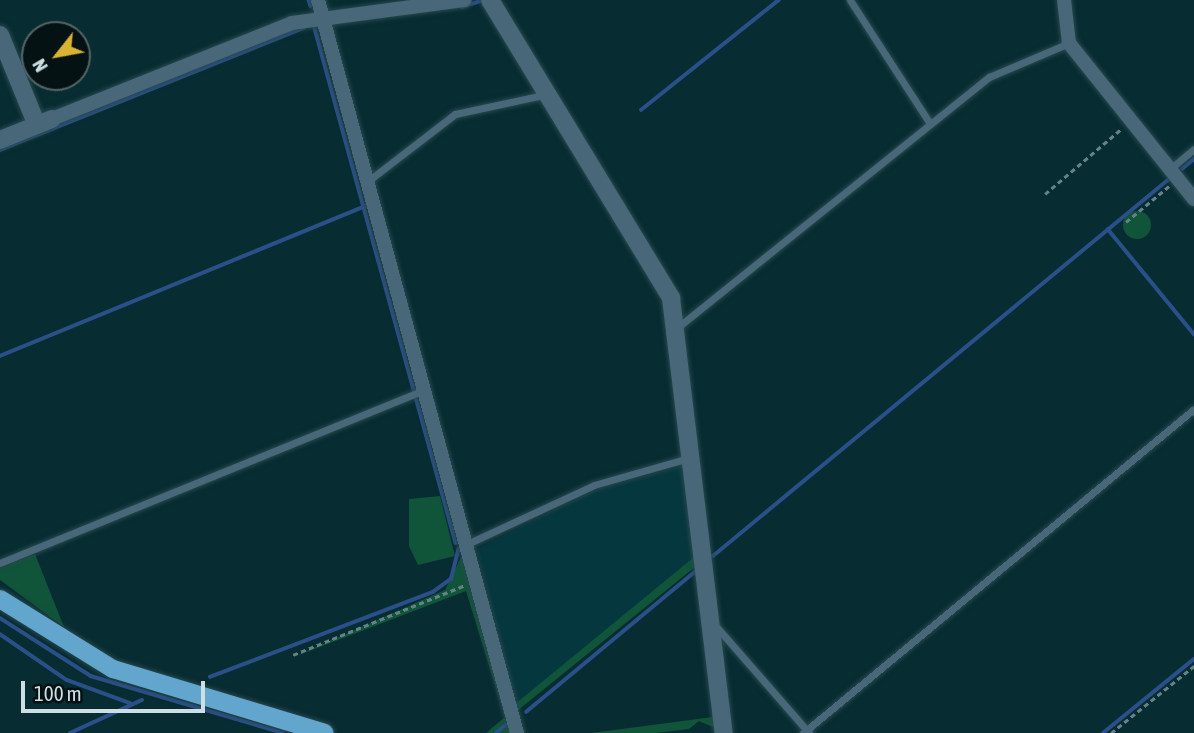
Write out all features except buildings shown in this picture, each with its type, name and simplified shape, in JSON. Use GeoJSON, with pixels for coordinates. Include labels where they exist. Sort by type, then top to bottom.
{"type":"FeatureCollection","features":[{"type":"Feature","properties":{"kind":"main road"},"geometry":{"type":"LineString","coordinates":[[4,601],[113,669],[325,733]]}},
{"type":"Feature","properties":{"kind":"street"},"geometry":{"type":"LineString","coordinates":[[318,0],[517,733]]}},
{"type":"Feature","properties":{"kind":"street"},"geometry":{"type":"LineString","coordinates":[[0,140],[322,16],[464,0]]}},
{"type":"Feature","properties":{"kind":"street"},"geometry":{"type":"LineString","coordinates":[[1063,0],[1069,43],[1194,199]]}},
{"type":"Feature","properties":{"kind":"street"},"geometry":{"type":"LineString","coordinates":[[495,2],[544,95],[659,272],[678,327],[724,733]]}},
{"type":"Feature","properties":{"kind":"street"},"geometry":{"type":"LineString","coordinates":[[0,35],[45,122]]}},
{"type":"Feature","properties":{"kind":"lane"},"geometry":{"type":"LineString","coordinates":[[850,0],[929,122]]}},
{"type":"Feature","properties":{"kind":"lane"},"geometry":{"type":"LineString","coordinates":[[678,327],[929,122],[989,77],[1069,43]]}},
{"type":"Feature","properties":{"kind":"lane"},"geometry":{"type":"LineString","coordinates":[[368,182],[455,114],[544,95]]}},
{"type":"Feature","properties":{"kind":"lane"},"geometry":{"type":"LineString","coordinates":[[1174,174],[1194,149]]}},
{"type":"Feature","properties":{"kind":"lane"},"geometry":{"type":"LineString","coordinates":[[0,563],[424,390]]}},
{"type":"Feature","properties":{"kind":"lane"},"geometry":{"type":"LineString","coordinates":[[711,622],[806,732],[1194,409]]}},
{"type":"Feature","properties":{"kind":"lane"},"geometry":{"type":"LineString","coordinates":[[467,544],[594,485],[692,457]]}},
{"type":"Feature","properties":{"kind":"path"},"geometry":{"type":"LineString","coordinates":[[1045,194],[1132,120]]}},
{"type":"Feature","properties":{"kind":"path"},"geometry":{"type":"LineString","coordinates":[[1126,222],[1174,174]]}},
{"type":"Feature","properties":{"kind":"path"},"geometry":{"type":"LineString","coordinates":[[293,655],[476,581]]}},
{"type":"Feature","properties":{"kind":"path"},"geometry":{"type":"LineString","coordinates":[[1111,733],[1194,666]]}},
{"type":"Feature","properties":{"kind":"shaded area"},"geometry":{"type":"Polygon","coordinates":[[[681,466],[694,557],[515,704],[477,549],[594,490],[681,466]]]}},
{"type":"Feature","properties":{"kind":"green space"},"geometry":{"type":"Polygon","coordinates":[[[1137,211],[1147,215],[1151,225],[1147,235],[1137,239],[1127,235],[1123,225],[1127,215],[1137,211]]]}},
{"type":"Feature","properties":{"kind":"green space"},"geometry":{"type":"Polygon","coordinates":[[[440,496],[455,556],[418,565],[409,546],[409,499],[440,496]]]}},
{"type":"Feature","properties":{"kind":"green space"},"geometry":{"type":"Polygon","coordinates":[[[463,553],[512,733],[486,733],[505,717],[466,591],[291,658],[445,590],[463,553]]]}},
{"type":"Feature","properties":{"kind":"green space"},"geometry":{"type":"Polygon","coordinates":[[[35,554],[64,627],[0,580],[0,568],[35,554]]]}},
{"type":"Feature","properties":{"kind":"green space"},"geometry":{"type":"Polygon","coordinates":[[[694,557],[695,567],[517,711],[515,704],[694,557]]]}},
{"type":"Feature","properties":{"kind":"green space"},"geometry":{"type":"Polygon","coordinates":[[[713,717],[715,728],[699,721],[689,729],[656,733],[591,733],[713,717]]]}},
{"type":"Feature","properties":{"kind":"waterway"},"geometry":{"type":"LineString","coordinates":[[309,0],[311,6]]}},
{"type":"Feature","properties":{"kind":"waterway"},"geometry":{"type":"LineString","coordinates":[[462,7],[483,0]]}},
{"type":"Feature","properties":{"kind":"waterway"},"geometry":{"type":"LineString","coordinates":[[641,110],[779,0]]}},
{"type":"Feature","properties":{"kind":"waterway"},"geometry":{"type":"LineString","coordinates":[[314,25],[456,543]]}},
{"type":"Feature","properties":{"kind":"waterway"},"geometry":{"type":"LineString","coordinates":[[0,150],[303,28]]}},
{"type":"Feature","properties":{"kind":"waterway"},"geometry":{"type":"LineString","coordinates":[[1182,169],[1194,159]]}},
{"type":"Feature","properties":{"kind":"waterway"},"geometry":{"type":"LineString","coordinates":[[713,556],[1168,180]]}},
{"type":"Feature","properties":{"kind":"waterway"},"geometry":{"type":"LineString","coordinates":[[0,356],[365,206]]}},
{"type":"Feature","properties":{"kind":"waterway"},"geometry":{"type":"LineString","coordinates":[[1108,229],[1194,334]]}},
{"type":"Feature","properties":{"kind":"waterway"},"geometry":{"type":"LineString","coordinates":[[210,677],[433,592],[451,579],[458,550]]}},
{"type":"Feature","properties":{"kind":"waterway"},"geometry":{"type":"LineString","coordinates":[[526,712],[696,571]]}},
{"type":"Feature","properties":{"kind":"waterway"},"geometry":{"type":"LineString","coordinates":[[0,618],[91,676],[283,733]]}},
{"type":"Feature","properties":{"kind":"waterway"},"geometry":{"type":"LineString","coordinates":[[0,634],[67,680],[130,703]]}},
{"type":"Feature","properties":{"kind":"waterway"},"geometry":{"type":"LineString","coordinates":[[1103,733],[1194,659]]}},
{"type":"Feature","properties":{"kind":"waterway"},"geometry":{"type":"LineString","coordinates":[[70,733],[142,700]]}},
{"type":"Feature","properties":{"kind":"waterway"},"geometry":{"type":"LineString","coordinates":[[496,733],[507,724]]}}]}
